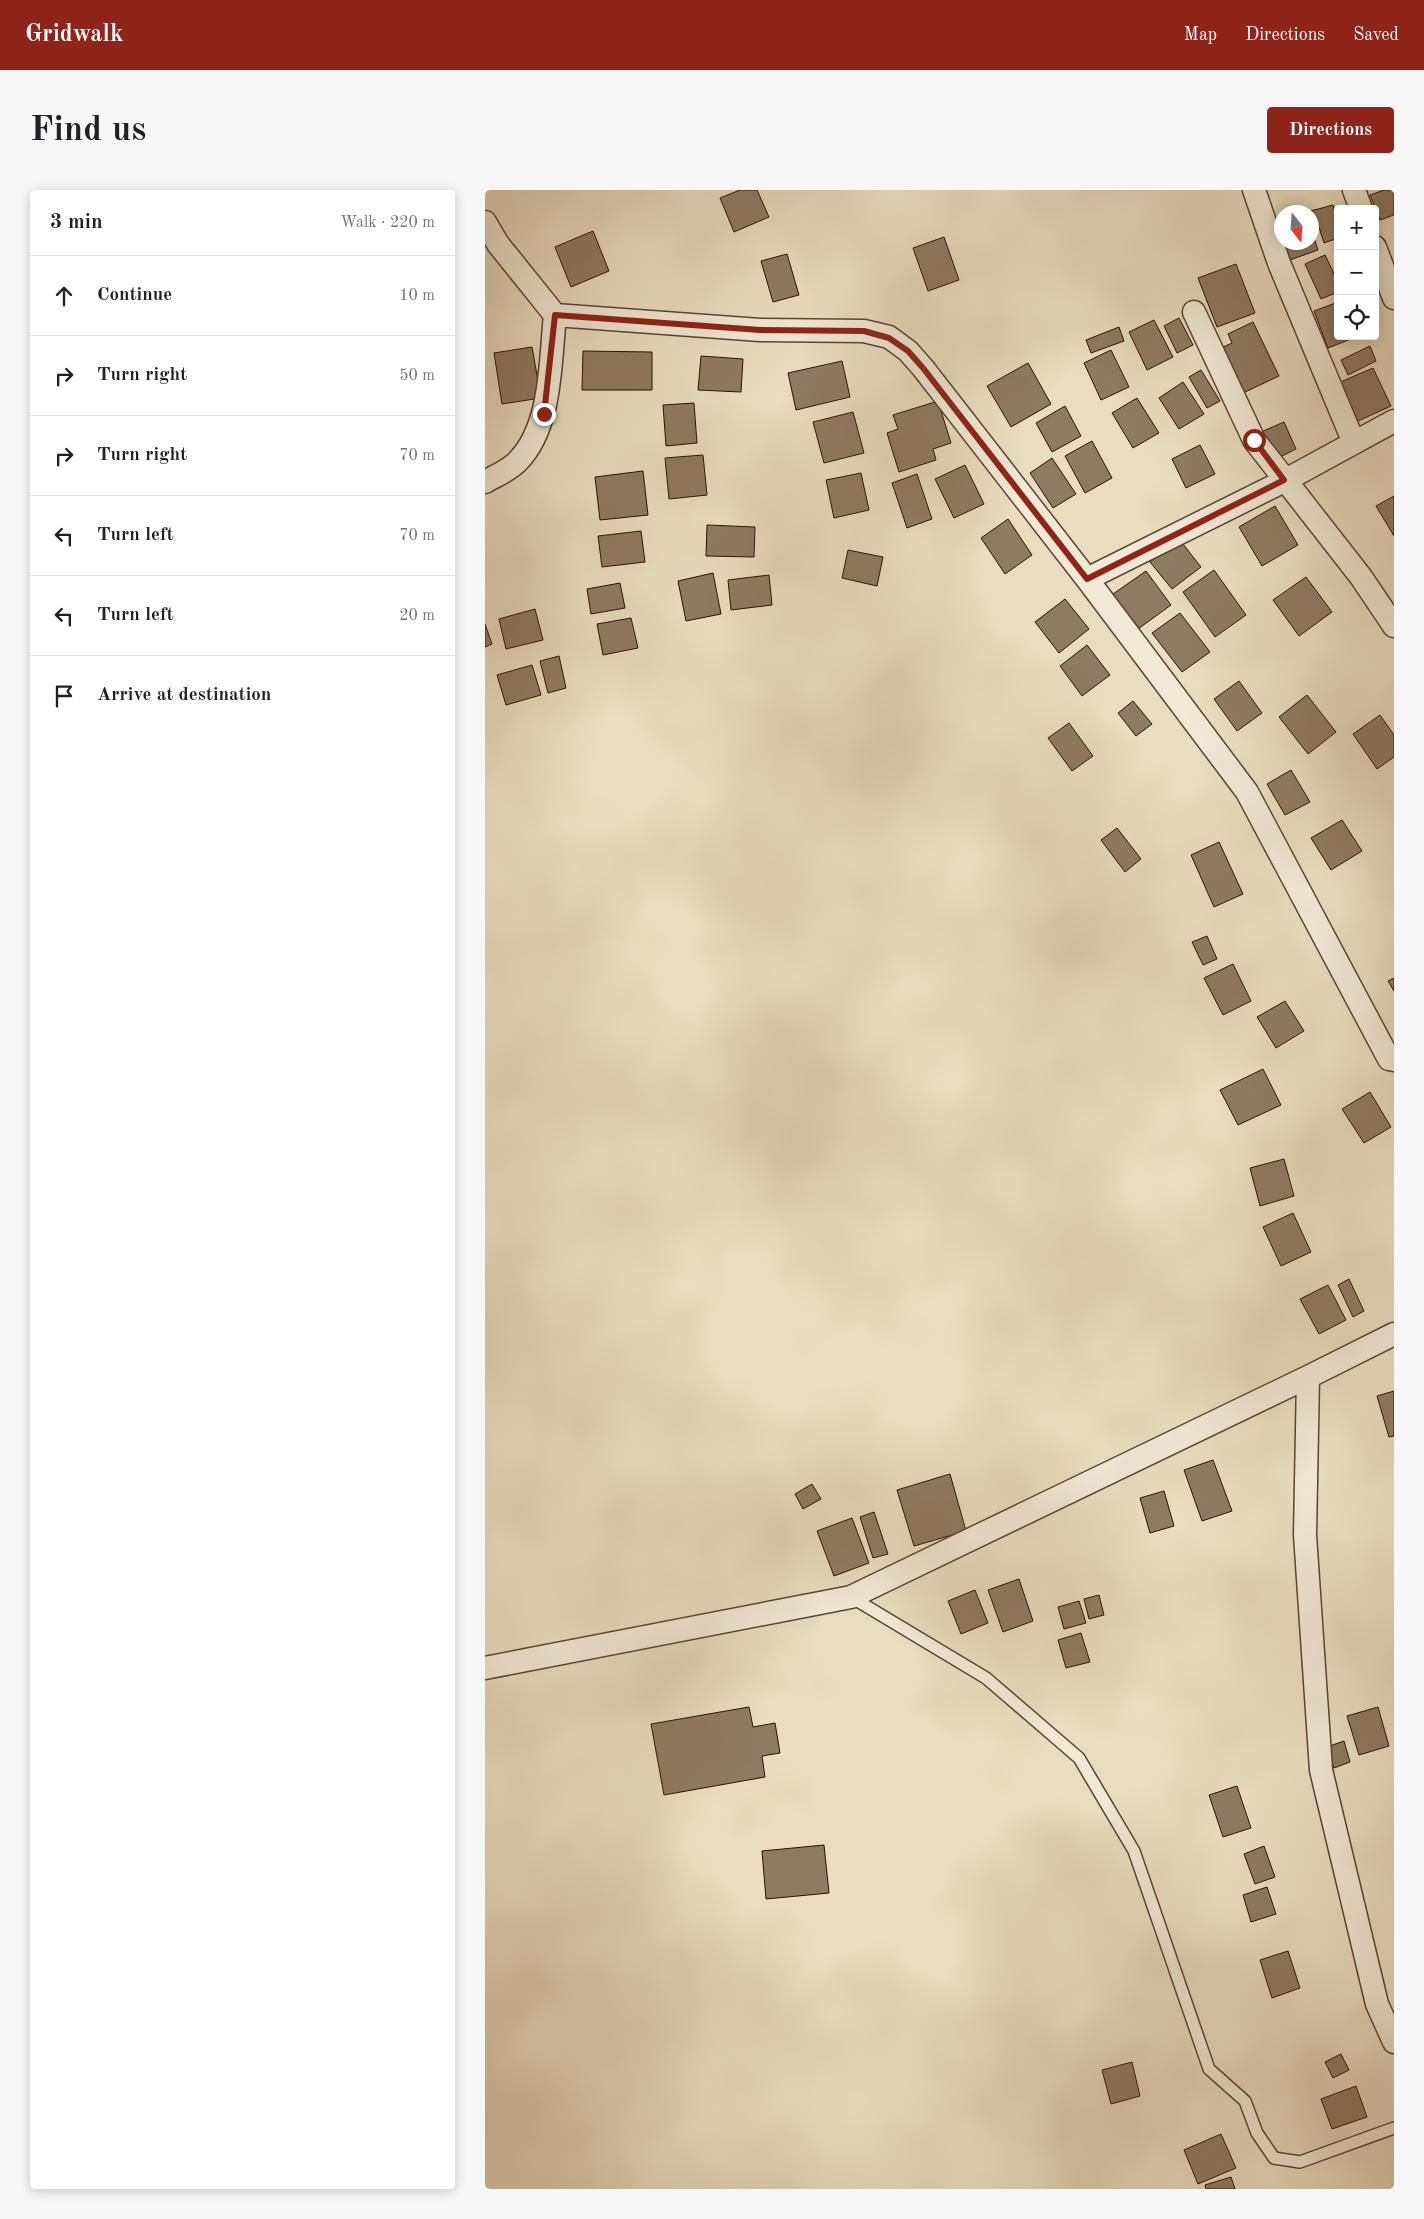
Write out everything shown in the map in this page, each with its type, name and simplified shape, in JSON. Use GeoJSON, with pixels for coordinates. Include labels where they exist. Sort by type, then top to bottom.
{"type":"FeatureCollection","features":[{"type":"Feature","properties":{"kind":"street"},"geometry":{"type":"LineString","coordinates":[[1254,190],[1279,263],[1354,443]]}},
{"type":"Feature","properties":{"kind":"street"},"geometry":{"type":"LineString","coordinates":[[1354,190],[1360,205]]}},
{"type":"Feature","properties":{"kind":"street"},"geometry":{"type":"LineString","coordinates":[[485,222],[498,244],[555,315],[544,414],[535,438],[517,462],[485,482]]}},
{"type":"Feature","properties":{"kind":"street"},"geometry":{"type":"LineString","coordinates":[[1376,250],[1394,298]]}},
{"type":"Feature","properties":{"kind":"street"},"geometry":{"type":"LineString","coordinates":[[1193,312],[1254,440],[1361,577],[1394,626]]}},
{"type":"Feature","properties":{"kind":"street"},"geometry":{"type":"LineString","coordinates":[[555,315],[760,330],[864,331],[889,338],[908,351],[1087,579],[1247,792],[1389,1059],[1394,1060]]}},
{"type":"Feature","properties":{"kind":"street"},"geometry":{"type":"LineString","coordinates":[[1087,579],[1284,480],[1394,421]]}},
{"type":"Feature","properties":{"kind":"street"},"geometry":{"type":"LineString","coordinates":[[485,1668],[851,1597],[1394,1334]]}},
{"type":"Feature","properties":{"kind":"street"},"geometry":{"type":"LineString","coordinates":[[1308,1377],[1305,1535],[1321,1770],[1377,2004],[1394,2042]]}},
{"type":"Feature","properties":{"kind":"lane"},"geometry":{"type":"LineString","coordinates":[[851,1597],[986,1678],[1079,1758],[1133,1851],[1209,2069],[1245,2101],[1257,2133],[1274,2158],[1300,2162],[1394,2128]]}},
{"type":"Feature","properties":{"kind":"building"},"geometry":{"type":"Polygon","coordinates":[[[740,190],[757,190],[769,217],[734,232],[720,198],[740,190]]]}},
{"type":"Feature","properties":{"kind":"building"},"geometry":{"type":"Polygon","coordinates":[[[1384,190],[1394,190],[1394,215],[1380,220],[1379,205],[1374,205],[1370,195],[1384,190]]]}},
{"type":"Feature","properties":{"kind":"building"},"geometry":{"type":"Polygon","coordinates":[[[1333,205],[1334,208],[1334,239],[1324,243],[1319,227],[1319,209],[1333,205]]]}},
{"type":"Feature","properties":{"kind":"building"},"geometry":{"type":"Polygon","coordinates":[[[593,231],[609,271],[571,287],[555,247],[593,231]]]}},
{"type":"Feature","properties":{"kind":"building"},"geometry":{"type":"Polygon","coordinates":[[[944,237],[959,280],[928,291],[913,248],[944,237]]]}},
{"type":"Feature","properties":{"kind":"building"},"geometry":{"type":"Polygon","coordinates":[[[1284,250],[1318,250],[1287,261],[1284,250]]]}},
{"type":"Feature","properties":{"kind":"building"},"geometry":{"type":"Polygon","coordinates":[[[787,254],[799,295],[773,302],[761,261],[787,254]]]}},
{"type":"Feature","properties":{"kind":"building"},"geometry":{"type":"Polygon","coordinates":[[[1325,255],[1334,274],[1334,294],[1321,299],[1305,264],[1325,255]]]}},
{"type":"Feature","properties":{"kind":"building"},"geometry":{"type":"Polygon","coordinates":[[[1236,264],[1255,313],[1217,327],[1198,278],[1236,264]]]}},
{"type":"Feature","properties":{"kind":"building"},"geometry":{"type":"Polygon","coordinates":[[[1334,304],[1334,340],[1348,340],[1328,348],[1314,311],[1334,304]]]}},
{"type":"Feature","properties":{"kind":"building"},"geometry":{"type":"Polygon","coordinates":[[[1179,318],[1193,345],[1177,353],[1164,326],[1179,318]]]}},
{"type":"Feature","properties":{"kind":"building"},"geometry":{"type":"Polygon","coordinates":[[[1154,320],[1173,357],[1147,370],[1129,332],[1154,320]]]}},
{"type":"Feature","properties":{"kind":"building"},"geometry":{"type":"Polygon","coordinates":[[[1253,322],[1279,376],[1243,393],[1221,348],[1232,343],[1228,334],[1253,322]]]}},
{"type":"Feature","properties":{"kind":"building"},"geometry":{"type":"Polygon","coordinates":[[[1119,327],[1124,341],[1091,353],[1086,340],[1119,327]]]}},
{"type":"Feature","properties":{"kind":"building"},"geometry":{"type":"Polygon","coordinates":[[[1370,346],[1376,361],[1348,375],[1341,360],[1370,346]]]}},
{"type":"Feature","properties":{"kind":"building"},"geometry":{"type":"Polygon","coordinates":[[[532,347],[541,398],[502,404],[494,353],[532,347]]]}},
{"type":"Feature","properties":{"kind":"building"},"geometry":{"type":"Polygon","coordinates":[[[1111,350],[1129,387],[1101,400],[1084,363],[1111,350]]]}},
{"type":"Feature","properties":{"kind":"building"},"geometry":{"type":"Polygon","coordinates":[[[583,351],[652,352],[652,390],[582,390],[583,351]]]}},
{"type":"Feature","properties":{"kind":"building"},"geometry":{"type":"Polygon","coordinates":[[[701,356],[743,359],[741,392],[698,390],[701,356]]]}},
{"type":"Feature","properties":{"kind":"building"},"geometry":{"type":"Polygon","coordinates":[[[842,361],[850,397],[796,410],[788,373],[842,361]]]}},
{"type":"Feature","properties":{"kind":"building"},"geometry":{"type":"Polygon","coordinates":[[[1028,363],[1051,404],[1011,427],[987,386],[1028,363]]]}},
{"type":"Feature","properties":{"kind":"building"},"geometry":{"type":"Polygon","coordinates":[[[1373,368],[1391,406],[1356,422],[1338,383],[1373,368]]]}},
{"type":"Feature","properties":{"kind":"building"},"geometry":{"type":"Polygon","coordinates":[[[1201,370],[1220,401],[1207,408],[1189,377],[1201,370]]]}},
{"type":"Feature","properties":{"kind":"building"},"geometry":{"type":"Polygon","coordinates":[[[1183,382],[1204,414],[1179,429],[1159,398],[1183,382]]]}},
{"type":"Feature","properties":{"kind":"building"},"geometry":{"type":"Polygon","coordinates":[[[1137,398],[1159,433],[1133,448],[1112,413],[1137,398]]]}},
{"type":"Feature","properties":{"kind":"building"},"geometry":{"type":"Polygon","coordinates":[[[938,401],[951,443],[933,449],[936,460],[899,472],[887,433],[898,429],[893,415],[938,401]]]}},
{"type":"Feature","properties":{"kind":"building"},"geometry":{"type":"Polygon","coordinates":[[[694,403],[697,443],[666,446],[663,405],[694,403]]]}},
{"type":"Feature","properties":{"kind":"building"},"geometry":{"type":"Polygon","coordinates":[[[1065,406],[1081,436],[1052,452],[1036,423],[1065,406]]]}},
{"type":"Feature","properties":{"kind":"building"},"geometry":{"type":"Polygon","coordinates":[[[853,412],[864,453],[824,463],[813,422],[853,412]]]}},
{"type":"Feature","properties":{"kind":"building"},"geometry":{"type":"Polygon","coordinates":[[[1284,422],[1296,449],[1274,460],[1261,432],[1284,422]]]}},
{"type":"Feature","properties":{"kind":"building"},"geometry":{"type":"Polygon","coordinates":[[[1092,441],[1112,478],[1085,493],[1065,456],[1092,441]]]}},
{"type":"Feature","properties":{"kind":"building"},"geometry":{"type":"Polygon","coordinates":[[[1200,445],[1215,474],[1186,488],[1172,459],[1200,445]]]}},
{"type":"Feature","properties":{"kind":"building"},"geometry":{"type":"Polygon","coordinates":[[[703,455],[707,495],[669,499],[665,458],[703,455]]]}},
{"type":"Feature","properties":{"kind":"building"},"geometry":{"type":"Polygon","coordinates":[[[1052,458],[1076,494],[1053,508],[1030,473],[1052,458]]]}},
{"type":"Feature","properties":{"kind":"building"},"geometry":{"type":"Polygon","coordinates":[[[965,465],[984,504],[954,518],[935,479],[965,465]]]}},
{"type":"Feature","properties":{"kind":"building"},"geometry":{"type":"Polygon","coordinates":[[[643,471],[648,515],[600,520],[595,477],[643,471]]]}},
{"type":"Feature","properties":{"kind":"building"},"geometry":{"type":"Polygon","coordinates":[[[861,473],[869,510],[834,518],[826,480],[861,473]]]}},
{"type":"Feature","properties":{"kind":"building"},"geometry":{"type":"Polygon","coordinates":[[[917,474],[932,519],[907,528],[892,483],[917,474]]]}},
{"type":"Feature","properties":{"kind":"building"},"geometry":{"type":"Polygon","coordinates":[[[1394,496],[1394,536],[1376,506],[1394,496]]]}},
{"type":"Feature","properties":{"kind":"building"},"geometry":{"type":"Polygon","coordinates":[[[1275,506],[1298,545],[1262,566],[1239,527],[1275,506]]]}},
{"type":"Feature","properties":{"kind":"building"},"geometry":{"type":"Polygon","coordinates":[[[1008,519],[1032,555],[1005,574],[981,538],[1008,519]]]}},
{"type":"Feature","properties":{"kind":"building"},"geometry":{"type":"Polygon","coordinates":[[[707,525],[755,527],[754,557],[706,556],[707,525]]]}},
{"type":"Feature","properties":{"kind":"building"},"geometry":{"type":"Polygon","coordinates":[[[641,531],[645,562],[602,567],[598,536],[641,531]]]}},
{"type":"Feature","properties":{"kind":"building"},"geometry":{"type":"Polygon","coordinates":[[[1179,539],[1201,567],[1172,589],[1150,562],[1179,539]]]}},
{"type":"Feature","properties":{"kind":"building"},"geometry":{"type":"Polygon","coordinates":[[[848,550],[883,557],[877,586],[842,578],[848,550]]]}},
{"type":"Feature","properties":{"kind":"building"},"geometry":{"type":"Polygon","coordinates":[[[1214,570],[1246,615],[1215,637],[1183,592],[1214,570]]]}},
{"type":"Feature","properties":{"kind":"building"},"geometry":{"type":"Polygon","coordinates":[[[1146,571],[1171,605],[1138,629],[1113,594],[1146,571]]]}},
{"type":"Feature","properties":{"kind":"building"},"geometry":{"type":"Polygon","coordinates":[[[713,573],[721,614],[686,621],[678,581],[713,573]]]}},
{"type":"Feature","properties":{"kind":"building"},"geometry":{"type":"Polygon","coordinates":[[[769,575],[772,605],[731,610],[728,580],[769,575]]]}},
{"type":"Feature","properties":{"kind":"building"},"geometry":{"type":"Polygon","coordinates":[[[1306,577],[1332,612],[1299,636],[1273,600],[1306,577]]]}},
{"type":"Feature","properties":{"kind":"building"},"geometry":{"type":"Polygon","coordinates":[[[620,583],[625,608],[591,614],[587,589],[620,583]]]}},
{"type":"Feature","properties":{"kind":"building"},"geometry":{"type":"Polygon","coordinates":[[[1065,599],[1089,629],[1059,653],[1035,622],[1065,599]]]}},
{"type":"Feature","properties":{"kind":"building"},"geometry":{"type":"Polygon","coordinates":[[[535,609],[543,640],[506,649],[499,619],[535,609]]]}},
{"type":"Feature","properties":{"kind":"building"},"geometry":{"type":"Polygon","coordinates":[[[1180,613],[1210,652],[1182,672],[1152,633],[1180,613]]]}},
{"type":"Feature","properties":{"kind":"building"},"geometry":{"type":"Polygon","coordinates":[[[631,618],[638,648],[603,655],[597,624],[631,618]]]}},
{"type":"Feature","properties":{"kind":"building"},"geometry":{"type":"Polygon","coordinates":[[[485,624],[492,644],[485,647],[485,624]]]}},
{"type":"Feature","properties":{"kind":"building"},"geometry":{"type":"Polygon","coordinates":[[[1087,645],[1110,675],[1082,696],[1060,666],[1087,645]]]}},
{"type":"Feature","properties":{"kind":"building"},"geometry":{"type":"Polygon","coordinates":[[[559,656],[566,688],[548,693],[540,661],[559,656]]]}},
{"type":"Feature","properties":{"kind":"building"},"geometry":{"type":"Polygon","coordinates":[[[532,665],[541,695],[506,705],[497,675],[532,665]]]}},
{"type":"Feature","properties":{"kind":"building"},"geometry":{"type":"Polygon","coordinates":[[[1239,681],[1262,713],[1237,731],[1214,699],[1239,681]]]}},
{"type":"Feature","properties":{"kind":"building"},"geometry":{"type":"Polygon","coordinates":[[[1307,695],[1336,732],[1308,754],[1279,717],[1307,695]]]}},
{"type":"Feature","properties":{"kind":"building"},"geometry":{"type":"Polygon","coordinates":[[[1133,701],[1152,724],[1136,736],[1118,713],[1133,701]]]}},
{"type":"Feature","properties":{"kind":"building"},"geometry":{"type":"Polygon","coordinates":[[[1380,715],[1394,735],[1394,757],[1377,769],[1353,734],[1380,715]]]}},
{"type":"Feature","properties":{"kind":"building"},"geometry":{"type":"Polygon","coordinates":[[[1069,723],[1093,756],[1072,771],[1048,738],[1069,723]]]}},
{"type":"Feature","properties":{"kind":"building"},"geometry":{"type":"Polygon","coordinates":[[[1291,770],[1310,802],[1285,815],[1267,784],[1291,770]]]}},
{"type":"Feature","properties":{"kind":"building"},"geometry":{"type":"Polygon","coordinates":[[[1342,820],[1362,851],[1331,870],[1311,838],[1342,820]]]}},
{"type":"Feature","properties":{"kind":"building"},"geometry":{"type":"Polygon","coordinates":[[[1117,828],[1141,859],[1125,872],[1101,840],[1117,828]]]}},
{"type":"Feature","properties":{"kind":"building"},"geometry":{"type":"Polygon","coordinates":[[[1219,842],[1243,894],[1214,907],[1191,855],[1219,842]]]}},
{"type":"Feature","properties":{"kind":"building"},"geometry":{"type":"Polygon","coordinates":[[[1207,936],[1217,959],[1203,965],[1192,942],[1207,936]]]}},
{"type":"Feature","properties":{"kind":"building"},"geometry":{"type":"Polygon","coordinates":[[[1233,964],[1251,1001],[1223,1015],[1204,978],[1233,964]]]}},
{"type":"Feature","properties":{"kind":"building"},"geometry":{"type":"Polygon","coordinates":[[[1394,978],[1394,991],[1388,981],[1394,978]]]}},
{"type":"Feature","properties":{"kind":"building"},"geometry":{"type":"Polygon","coordinates":[[[1285,1001],[1304,1031],[1276,1048],[1257,1017],[1285,1001]]]}},
{"type":"Feature","properties":{"kind":"building"},"geometry":{"type":"Polygon","coordinates":[[[1263,1069],[1281,1105],[1238,1125],[1220,1090],[1263,1069]]]}},
{"type":"Feature","properties":{"kind":"building"},"geometry":{"type":"Polygon","coordinates":[[[1370,1092],[1391,1127],[1364,1143],[1342,1109],[1370,1092]]]}},
{"type":"Feature","properties":{"kind":"building"},"geometry":{"type":"Polygon","coordinates":[[[1284,1159],[1294,1196],[1260,1206],[1250,1168],[1284,1159]]]}},
{"type":"Feature","properties":{"kind":"building"},"geometry":{"type":"Polygon","coordinates":[[[1293,1213],[1311,1252],[1281,1266],[1263,1227],[1293,1213]]]}},
{"type":"Feature","properties":{"kind":"building"},"geometry":{"type":"Polygon","coordinates":[[[1349,1279],[1364,1311],[1353,1317],[1338,1285],[1349,1279]]]}},
{"type":"Feature","properties":{"kind":"building"},"geometry":{"type":"Polygon","coordinates":[[[1328,1285],[1346,1320],[1319,1334],[1300,1299],[1328,1285]]]}},
{"type":"Feature","properties":{"kind":"building"},"geometry":{"type":"Polygon","coordinates":[[[1394,1391],[1394,1436],[1389,1437],[1377,1396],[1394,1391]]]}},
{"type":"Feature","properties":{"kind":"building"},"geometry":{"type":"Polygon","coordinates":[[[1213,1460],[1232,1511],[1202,1521],[1184,1470],[1213,1460]]]}},
{"type":"Feature","properties":{"kind":"building"},"geometry":{"type":"Polygon","coordinates":[[[950,1474],[966,1531],[914,1546],[897,1490],[950,1474]]]}},
{"type":"Feature","properties":{"kind":"building"},"geometry":{"type":"Polygon","coordinates":[[[812,1484],[821,1499],[803,1509],[795,1494],[812,1484]]]}},
{"type":"Feature","properties":{"kind":"building"},"geometry":{"type":"Polygon","coordinates":[[[1164,1491],[1174,1526],[1150,1533],[1140,1498],[1164,1491]]]}},
{"type":"Feature","properties":{"kind":"building"},"geometry":{"type":"Polygon","coordinates":[[[874,1512],[888,1554],[873,1558],[860,1517],[874,1512]]]}},
{"type":"Feature","properties":{"kind":"building"},"geometry":{"type":"Polygon","coordinates":[[[852,1518],[869,1563],[834,1576],[817,1531],[852,1518]]]}},
{"type":"Feature","properties":{"kind":"building"},"geometry":{"type":"Polygon","coordinates":[[[1019,1579],[1033,1621],[1003,1632],[988,1590],[1019,1579]]]}},
{"type":"Feature","properties":{"kind":"building"},"geometry":{"type":"Polygon","coordinates":[[[975,1590],[988,1623],[961,1634],[948,1601],[975,1590]]]}},
{"type":"Feature","properties":{"kind":"building"},"geometry":{"type":"Polygon","coordinates":[[[1099,1595],[1104,1615],[1089,1619],[1084,1599],[1099,1595]]]}},
{"type":"Feature","properties":{"kind":"building"},"geometry":{"type":"Polygon","coordinates":[[[1079,1601],[1086,1623],[1064,1629],[1058,1607],[1079,1601]]]}},
{"type":"Feature","properties":{"kind":"building"},"geometry":{"type":"Polygon","coordinates":[[[1081,1633],[1090,1662],[1066,1668],[1058,1640],[1081,1633]]]}},
{"type":"Feature","properties":{"kind":"building"},"geometry":{"type":"Polygon","coordinates":[[[749,1707],[753,1727],[775,1723],[780,1753],[762,1756],[765,1777],[664,1795],[651,1724],[749,1707]]]}},
{"type":"Feature","properties":{"kind":"building"},"geometry":{"type":"Polygon","coordinates":[[[1378,1707],[1389,1746],[1359,1755],[1347,1716],[1378,1707]]]}},
{"type":"Feature","properties":{"kind":"building"},"geometry":{"type":"Polygon","coordinates":[[[1344,1741],[1350,1762],[1334,1768],[1327,1747],[1344,1741]]]}},
{"type":"Feature","properties":{"kind":"building"},"geometry":{"type":"Polygon","coordinates":[[[1237,1786],[1251,1828],[1223,1837],[1209,1795],[1237,1786]]]}},
{"type":"Feature","properties":{"kind":"building"},"geometry":{"type":"Polygon","coordinates":[[[824,1845],[829,1893],[766,1899],[762,1851],[824,1845]]]}},
{"type":"Feature","properties":{"kind":"building"},"geometry":{"type":"Polygon","coordinates":[[[1264,1846],[1275,1877],[1255,1884],[1244,1854],[1264,1846]]]}},
{"type":"Feature","properties":{"kind":"building"},"geometry":{"type":"Polygon","coordinates":[[[1267,1887],[1276,1914],[1251,1922],[1243,1895],[1267,1887]]]}},
{"type":"Feature","properties":{"kind":"building"},"geometry":{"type":"Polygon","coordinates":[[[1288,1951],[1300,1988],[1272,1998],[1260,1960],[1288,1951]]]}},
{"type":"Feature","properties":{"kind":"building"},"geometry":{"type":"Polygon","coordinates":[[[1341,2054],[1349,2070],[1333,2078],[1325,2062],[1341,2054]]]}},
{"type":"Feature","properties":{"kind":"building"},"geometry":{"type":"Polygon","coordinates":[[[1132,2062],[1140,2096],[1111,2104],[1102,2070],[1132,2062]]]}},
{"type":"Feature","properties":{"kind":"building"},"geometry":{"type":"Polygon","coordinates":[[[1356,2086],[1367,2117],[1332,2129],[1321,2099],[1356,2086]]]}},
{"type":"Feature","properties":{"kind":"building"},"geometry":{"type":"Polygon","coordinates":[[[1221,2134],[1236,2168],[1198,2184],[1184,2150],[1221,2134]]]}},
{"type":"Feature","properties":{"kind":"building"},"geometry":{"type":"Polygon","coordinates":[[[1231,2177],[1235,2189],[1206,2189],[1205,2185],[1231,2177]]]}},
{"type":"Feature","properties":{"kind":"route"},"geometry":{"type":"LineString","coordinates":[[544,414],[555,315],[760,330],[864,331],[889,338],[908,351],[923,368],[1087,579],[1284,480],[1254,440]]}}]}
